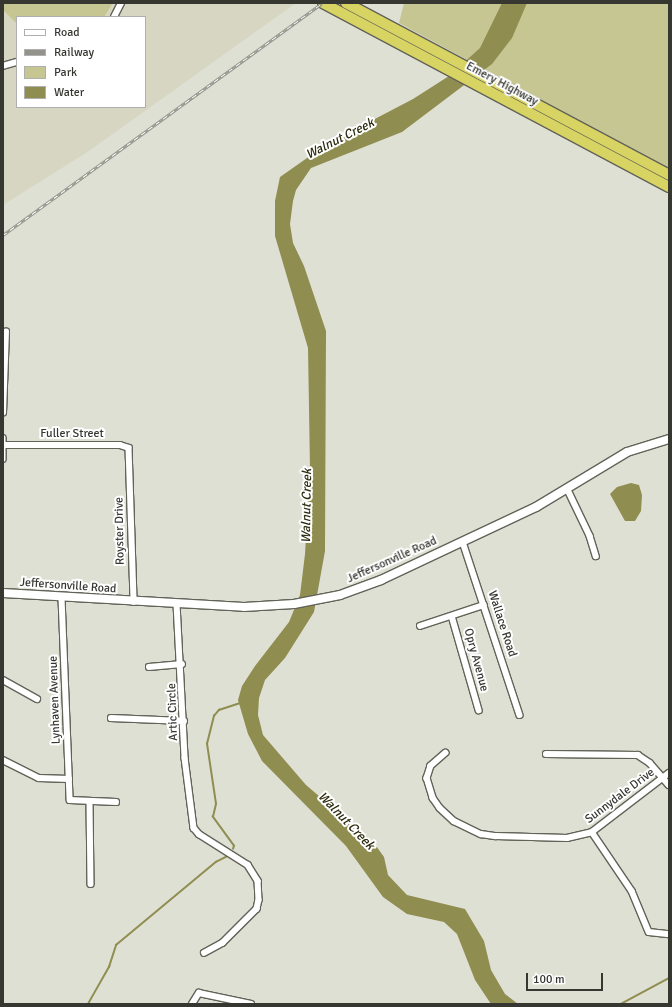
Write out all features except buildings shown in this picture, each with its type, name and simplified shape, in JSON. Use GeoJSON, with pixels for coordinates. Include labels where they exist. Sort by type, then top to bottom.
{"type":"FeatureCollection","features":[{"type":"Feature","properties":{"kind":"highway","name":"Emery Highway"},"geometry":{"type":"LineString","coordinates":[[323,3],[448,57],[669,175]]}},
{"type":"Feature","properties":{"kind":"highway","name":"Emery Highway"},"geometry":{"type":"LineString","coordinates":[[346,3],[441,66],[669,187]]}},
{"type":"Feature","properties":{"kind":"street"},"geometry":{"type":"LineString","coordinates":[[114,16],[121,3]]}},
{"type":"Feature","properties":{"kind":"street"},"geometry":{"type":"LineString","coordinates":[[3,66],[16,62]]}},
{"type":"Feature","properties":{"kind":"street"},"geometry":{"type":"LineString","coordinates":[[3,413],[6,332]]}},
{"type":"Feature","properties":{"kind":"street"},"geometry":{"type":"LineString","coordinates":[[3,438],[3,459]]}},
{"type":"Feature","properties":{"kind":"street","name":"Jeffersonville Road"},"geometry":{"type":"LineString","coordinates":[[3,593],[134,602],[264,606],[336,596],[381,580],[568,490],[627,452],[669,439]]}},
{"type":"Feature","properties":{"kind":"street","name":"Fuller Street"},"geometry":{"type":"LineString","coordinates":[[4,445],[124,446],[129,448],[130,458]]}},
{"type":"Feature","properties":{"kind":"street","name":"Royster Drive"},"geometry":{"type":"LineString","coordinates":[[130,458],[134,602]]}},
{"type":"Feature","properties":{"kind":"street"},"geometry":{"type":"LineString","coordinates":[[568,490],[590,536],[596,556]]}},
{"type":"Feature","properties":{"kind":"street","name":"Wallace Road"},"geometry":{"type":"LineString","coordinates":[[462,542],[520,715]]}},
{"type":"Feature","properties":{"kind":"street","name":"Lynhaven Avenue"},"geometry":{"type":"LineString","coordinates":[[62,598],[70,800],[90,802]]}},
{"type":"Feature","properties":{"kind":"street","name":"Artic Circle"},"geometry":{"type":"LineString","coordinates":[[177,604],[192,819],[199,834],[237,856],[248,865],[258,881],[257,909],[224,943],[205,954]]}},
{"type":"Feature","properties":{"kind":"street"},"geometry":{"type":"LineString","coordinates":[[420,626],[484,605]]}},
{"type":"Feature","properties":{"kind":"street","name":"Opry Avenue"},"geometry":{"type":"LineString","coordinates":[[452,616],[479,710]]}},
{"type":"Feature","properties":{"kind":"street"},"geometry":{"type":"LineString","coordinates":[[149,667],[182,664]]}},
{"type":"Feature","properties":{"kind":"street"},"geometry":{"type":"LineString","coordinates":[[3,680],[37,699]]}},
{"type":"Feature","properties":{"kind":"street"},"geometry":{"type":"LineString","coordinates":[[111,718],[184,721]]}},
{"type":"Feature","properties":{"kind":"street","name":"Sunnydale Drive"},"geometry":{"type":"LineString","coordinates":[[446,753],[431,766],[428,783],[440,808],[454,821],[481,834],[496,836],[554,838],[592,832],[669,772]]}},
{"type":"Feature","properties":{"kind":"street"},"geometry":{"type":"LineString","coordinates":[[546,754],[638,755],[650,763],[669,785]]}},
{"type":"Feature","properties":{"kind":"street"},"geometry":{"type":"LineString","coordinates":[[3,760],[39,778],[69,779]]}},
{"type":"Feature","properties":{"kind":"street"},"geometry":{"type":"LineString","coordinates":[[91,884],[90,802],[116,802]]}},
{"type":"Feature","properties":{"kind":"street"},"geometry":{"type":"LineString","coordinates":[[592,832],[632,891],[649,932],[669,934]]}},
{"type":"Feature","properties":{"kind":"street"},"geometry":{"type":"LineString","coordinates":[[192,1004],[199,993],[251,1004]]}},
{"type":"Feature","properties":{"kind":"shaded area"},"geometry":{"type":"Polygon","coordinates":[[[113,3],[296,3],[89,151],[3,205],[3,10],[16,23],[16,108],[146,108],[146,16],[105,16],[113,3]]]}},
{"type":"Feature","properties":{"kind":"green space"},"geometry":{"type":"Polygon","coordinates":[[[3,3],[113,3],[105,16],[16,16],[16,23],[3,10],[3,3]]]}},
{"type":"Feature","properties":{"kind":"green space"},"geometry":{"type":"Polygon","coordinates":[[[404,3],[669,3],[669,169],[399,23],[404,3]]]}},
{"type":"Feature","properties":{"kind":"water","name":"Walnut Creek"},"geometry":{"type":"Polygon","coordinates":[[[502,3],[527,3],[512,38],[492,64],[402,132],[311,168],[296,190],[290,224],[293,243],[304,266],[326,331],[325,551],[314,612],[285,658],[265,680],[259,698],[258,715],[263,735],[306,785],[374,843],[384,857],[388,875],[407,895],[465,909],[484,941],[491,970],[505,994],[518,1004],[491,1004],[475,980],[457,934],[444,922],[407,914],[383,897],[346,846],[262,761],[248,734],[238,700],[242,686],[255,666],[289,622],[300,595],[305,554],[310,469],[308,348],[275,236],[275,201],[280,177],[327,144],[413,99],[449,76],[480,48],[502,3]]]}},
{"type":"Feature","properties":{"kind":"water"},"geometry":{"type":"Polygon","coordinates":[[[631,483],[639,485],[642,495],[641,511],[635,521],[625,521],[610,494],[617,487],[631,483]]]}},
{"type":"Feature","properties":{"kind":"waterway"},"geometry":{"type":"LineString","coordinates":[[233,849],[234,846],[213,817],[216,804],[207,744],[214,716],[219,710],[240,703]]}},
{"type":"Feature","properties":{"kind":"waterway"},"geometry":{"type":"LineString","coordinates":[[88,1004],[109,967],[116,945],[216,862],[228,856]]}},
{"type":"Feature","properties":{"kind":"waterway"},"geometry":{"type":"LineString","coordinates":[[621,1004],[669,978]]}},
{"type":"Feature","properties":{"kind":"railway"},"geometry":{"type":"LineString","coordinates":[[3,235],[322,3]]}}]}
